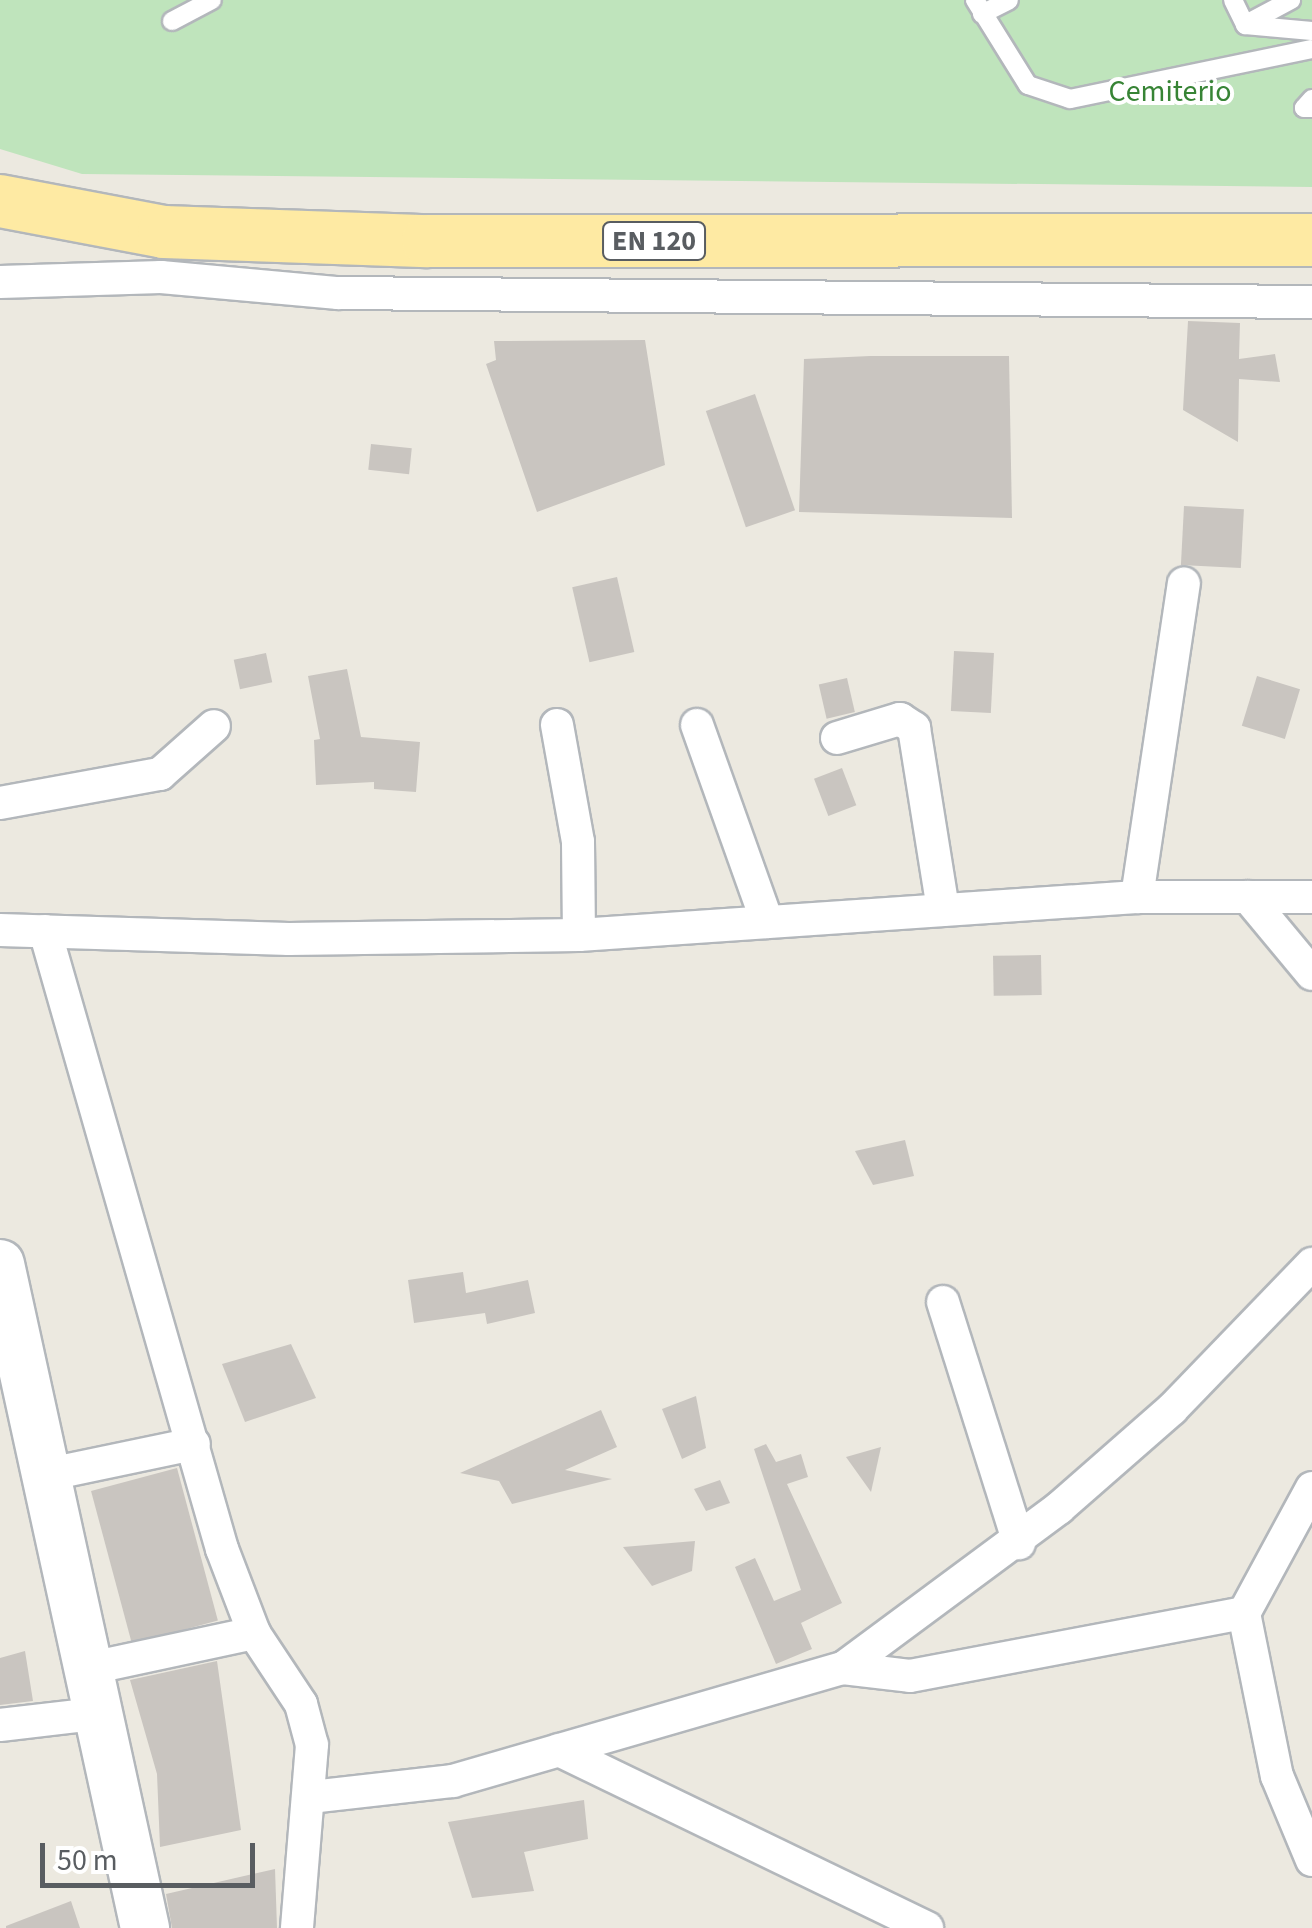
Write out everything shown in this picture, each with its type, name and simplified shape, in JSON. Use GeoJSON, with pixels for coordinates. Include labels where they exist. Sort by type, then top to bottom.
{"type":"FeatureCollection","features":[{"type":"Feature","properties":{"kind":"main road","name":"EN 120"},"geometry":{"type":"LineString","coordinates":[[0,201],[164,232],[428,241],[1312,240]]}},
{"type":"Feature","properties":{"kind":"street"},"geometry":{"type":"LineString","coordinates":[[0,282],[160,277],[338,293],[1312,302]]}},
{"type":"Feature","properties":{"kind":"street"},"geometry":{"type":"LineString","coordinates":[[1137,897],[1184,584]]}},
{"type":"Feature","properties":{"kind":"street"},"geometry":{"type":"LineString","coordinates":[[837,738],[900,719],[914,728],[943,910]]}},
{"type":"Feature","properties":{"kind":"street"},"geometry":{"type":"LineString","coordinates":[[557,725],[578,842],[579,935]]}},
{"type":"Feature","properties":{"kind":"street"},"geometry":{"type":"LineString","coordinates":[[0,803],[160,774],[190,755],[214,726]]}},
{"type":"Feature","properties":{"kind":"street"},"geometry":{"type":"LineString","coordinates":[[697,726],[767,922]]}},
{"type":"Feature","properties":{"kind":"street"},"geometry":{"type":"LineString","coordinates":[[0,930],[289,939],[579,935],[1137,897],[1312,897]]}},
{"type":"Feature","properties":{"kind":"street"},"geometry":{"type":"LineString","coordinates":[[1248,897],[1312,974]]}},
{"type":"Feature","properties":{"kind":"street"},"geometry":{"type":"LineString","coordinates":[[45,930],[194,1444],[254,1633],[301,1704],[312,1745],[310,1797],[299,1842],[297,1928]]}},
{"type":"Feature","properties":{"kind":"street"},"geometry":{"type":"LineString","coordinates":[[0,1264],[145,1928]]}},
{"type":"Feature","properties":{"kind":"street"},"geometry":{"type":"LineString","coordinates":[[310,1797],[453,1782],[842,1668],[1019,1543],[1172,1409],[1312,1264]]}},
{"type":"Feature","properties":{"kind":"street"},"geometry":{"type":"LineString","coordinates":[[943,1302],[1019,1543]]}},
{"type":"Feature","properties":{"kind":"street"},"geometry":{"type":"LineString","coordinates":[[46,1475],[194,1444]]}},
{"type":"Feature","properties":{"kind":"street"},"geometry":{"type":"LineString","coordinates":[[1312,1488],[1244,1614],[1277,1776],[1312,1860]]}},
{"type":"Feature","properties":{"kind":"street"},"geometry":{"type":"LineString","coordinates":[[842,1668],[910,1676],[1244,1614]]}},
{"type":"Feature","properties":{"kind":"street"},"geometry":{"type":"LineString","coordinates":[[0,1725],[254,1633]]}},
{"type":"Feature","properties":{"kind":"street"},"geometry":{"type":"LineString","coordinates":[[559,1750],[926,1928]]}},
{"type":"Feature","properties":{"kind":"lane"},"geometry":{"type":"LineString","coordinates":[[172,21],[212,0]]}},
{"type":"Feature","properties":{"kind":"lane"},"geometry":{"type":"LineString","coordinates":[[1009,0],[978,7],[1028,85],[1070,99],[1312,50]]}},
{"type":"Feature","properties":{"kind":"lane"},"geometry":{"type":"LineString","coordinates":[[1233,0],[1246,24]]}},
{"type":"Feature","properties":{"kind":"lane"},"geometry":{"type":"LineString","coordinates":[[1246,24],[1291,0]]}},
{"type":"Feature","properties":{"kind":"lane"},"geometry":{"type":"LineString","coordinates":[[1246,24],[1312,31]]}},
{"type":"Feature","properties":{"kind":"lane"},"geometry":{"type":"LineString","coordinates":[[1312,99],[1304,108],[1312,108]]}},
{"type":"Feature","properties":{"kind":"green space","name":"Cemiterio"},"geometry":{"type":"Polygon","coordinates":[[[0,0],[1312,0],[1312,187],[82,174],[0,149],[0,0]]]}},
{"type":"Feature","properties":{"kind":"building"},"geometry":{"type":"Polygon","coordinates":[[[1188,321],[1240,323],[1239,359],[1275,354],[1280,382],[1239,379],[1238,442],[1183,410],[1188,321]]]}},
{"type":"Feature","properties":{"kind":"building"},"geometry":{"type":"Polygon","coordinates":[[[645,340],[665,465],[537,512],[486,364],[496,360],[494,341],[645,340]]]}},
{"type":"Feature","properties":{"kind":"building"},"geometry":{"type":"Polygon","coordinates":[[[1009,356],[1012,518],[799,512],[804,359],[1009,356]]]}},
{"type":"Feature","properties":{"kind":"building"},"geometry":{"type":"Polygon","coordinates":[[[755,394],[795,510],[746,527],[706,411],[755,394]]]}},
{"type":"Feature","properties":{"kind":"building"},"geometry":{"type":"Polygon","coordinates":[[[371,444],[412,448],[409,474],[368,470],[371,444]]]}},
{"type":"Feature","properties":{"kind":"building"},"geometry":{"type":"Polygon","coordinates":[[[1184,506],[1244,509],[1241,568],[1181,565],[1184,506]]]}},
{"type":"Feature","properties":{"kind":"building"},"geometry":{"type":"Polygon","coordinates":[[[617,577],[634,652],[590,662],[572,587],[617,577]]]}},
{"type":"Feature","properties":{"kind":"building"},"geometry":{"type":"Polygon","coordinates":[[[954,651],[994,653],[991,713],[951,711],[954,651]]]}},
{"type":"Feature","properties":{"kind":"building"},"geometry":{"type":"Polygon","coordinates":[[[266,653],[272,682],[240,689],[234,660],[266,653]]]}},
{"type":"Feature","properties":{"kind":"building"},"geometry":{"type":"Polygon","coordinates":[[[347,669],[361,737],[420,742],[416,792],[374,789],[374,782],[316,785],[314,740],[320,739],[308,676],[347,669]]]}},
{"type":"Feature","properties":{"kind":"building"},"geometry":{"type":"Polygon","coordinates":[[[1257,676],[1300,689],[1285,739],[1242,726],[1257,676]]]}},
{"type":"Feature","properties":{"kind":"building"},"geometry":{"type":"Polygon","coordinates":[[[847,678],[855,712],[827,719],[819,685],[847,678]]]}},
{"type":"Feature","properties":{"kind":"building"},"geometry":{"type":"Polygon","coordinates":[[[842,768],[856,805],[828,816],[814,779],[842,768]]]}},
{"type":"Feature","properties":{"kind":"building"},"geometry":{"type":"Polygon","coordinates":[[[1041,955],[1042,995],[994,996],[993,956],[1041,955]]]}},
{"type":"Feature","properties":{"kind":"building"},"geometry":{"type":"Polygon","coordinates":[[[905,1140],[914,1176],[873,1185],[855,1151],[905,1140]]]}},
{"type":"Feature","properties":{"kind":"building"},"geometry":{"type":"Polygon","coordinates":[[[463,1272],[466,1293],[528,1280],[535,1313],[487,1324],[485,1313],[414,1323],[408,1280],[463,1272]]]}},
{"type":"Feature","properties":{"kind":"building"},"geometry":{"type":"Polygon","coordinates":[[[291,1344],[316,1398],[245,1422],[222,1364],[291,1344]]]}},
{"type":"Feature","properties":{"kind":"building"},"geometry":{"type":"Polygon","coordinates":[[[696,1396],[706,1448],[682,1459],[662,1409],[696,1396]]]}},
{"type":"Feature","properties":{"kind":"building"},"geometry":{"type":"Polygon","coordinates":[[[601,1410],[617,1447],[565,1470],[612,1479],[512,1504],[499,1481],[460,1473],[601,1410]]]}},
{"type":"Feature","properties":{"kind":"building"},"geometry":{"type":"Polygon","coordinates":[[[766,1444],[776,1462],[801,1454],[808,1477],[787,1484],[842,1603],[801,1623],[812,1649],[776,1664],[735,1567],[755,1558],[774,1601],[801,1590],[754,1449],[766,1444]]]}},
{"type":"Feature","properties":{"kind":"building"},"geometry":{"type":"Polygon","coordinates":[[[881,1447],[871,1492],[846,1457],[881,1447]]]}},
{"type":"Feature","properties":{"kind":"building"},"geometry":{"type":"Polygon","coordinates":[[[177,1468],[218,1621],[132,1644],[91,1491],[177,1468]]]}},
{"type":"Feature","properties":{"kind":"building"},"geometry":{"type":"Polygon","coordinates":[[[720,1480],[730,1503],[706,1511],[694,1489],[720,1480]]]}},
{"type":"Feature","properties":{"kind":"building"},"geometry":{"type":"Polygon","coordinates":[[[695,1541],[692,1571],[652,1586],[623,1547],[695,1541]]]}},
{"type":"Feature","properties":{"kind":"building"},"geometry":{"type":"Polygon","coordinates":[[[25,1651],[33,1701],[0,1705],[0,1658],[25,1651]]]}},
{"type":"Feature","properties":{"kind":"building"},"geometry":{"type":"Polygon","coordinates":[[[217,1661],[241,1830],[160,1847],[157,1774],[130,1680],[217,1661]]]}},
{"type":"Feature","properties":{"kind":"building"},"geometry":{"type":"Polygon","coordinates":[[[584,1800],[588,1839],[524,1852],[534,1891],[472,1898],[448,1822],[584,1800]]]}},
{"type":"Feature","properties":{"kind":"building"},"geometry":{"type":"Polygon","coordinates":[[[275,1869],[277,1928],[172,1928],[166,1894],[275,1869]]]}},
{"type":"Feature","properties":{"kind":"building"},"geometry":{"type":"Polygon","coordinates":[[[71,1901],[80,1928],[6,1928],[6,1926],[71,1901]]]}}]}
